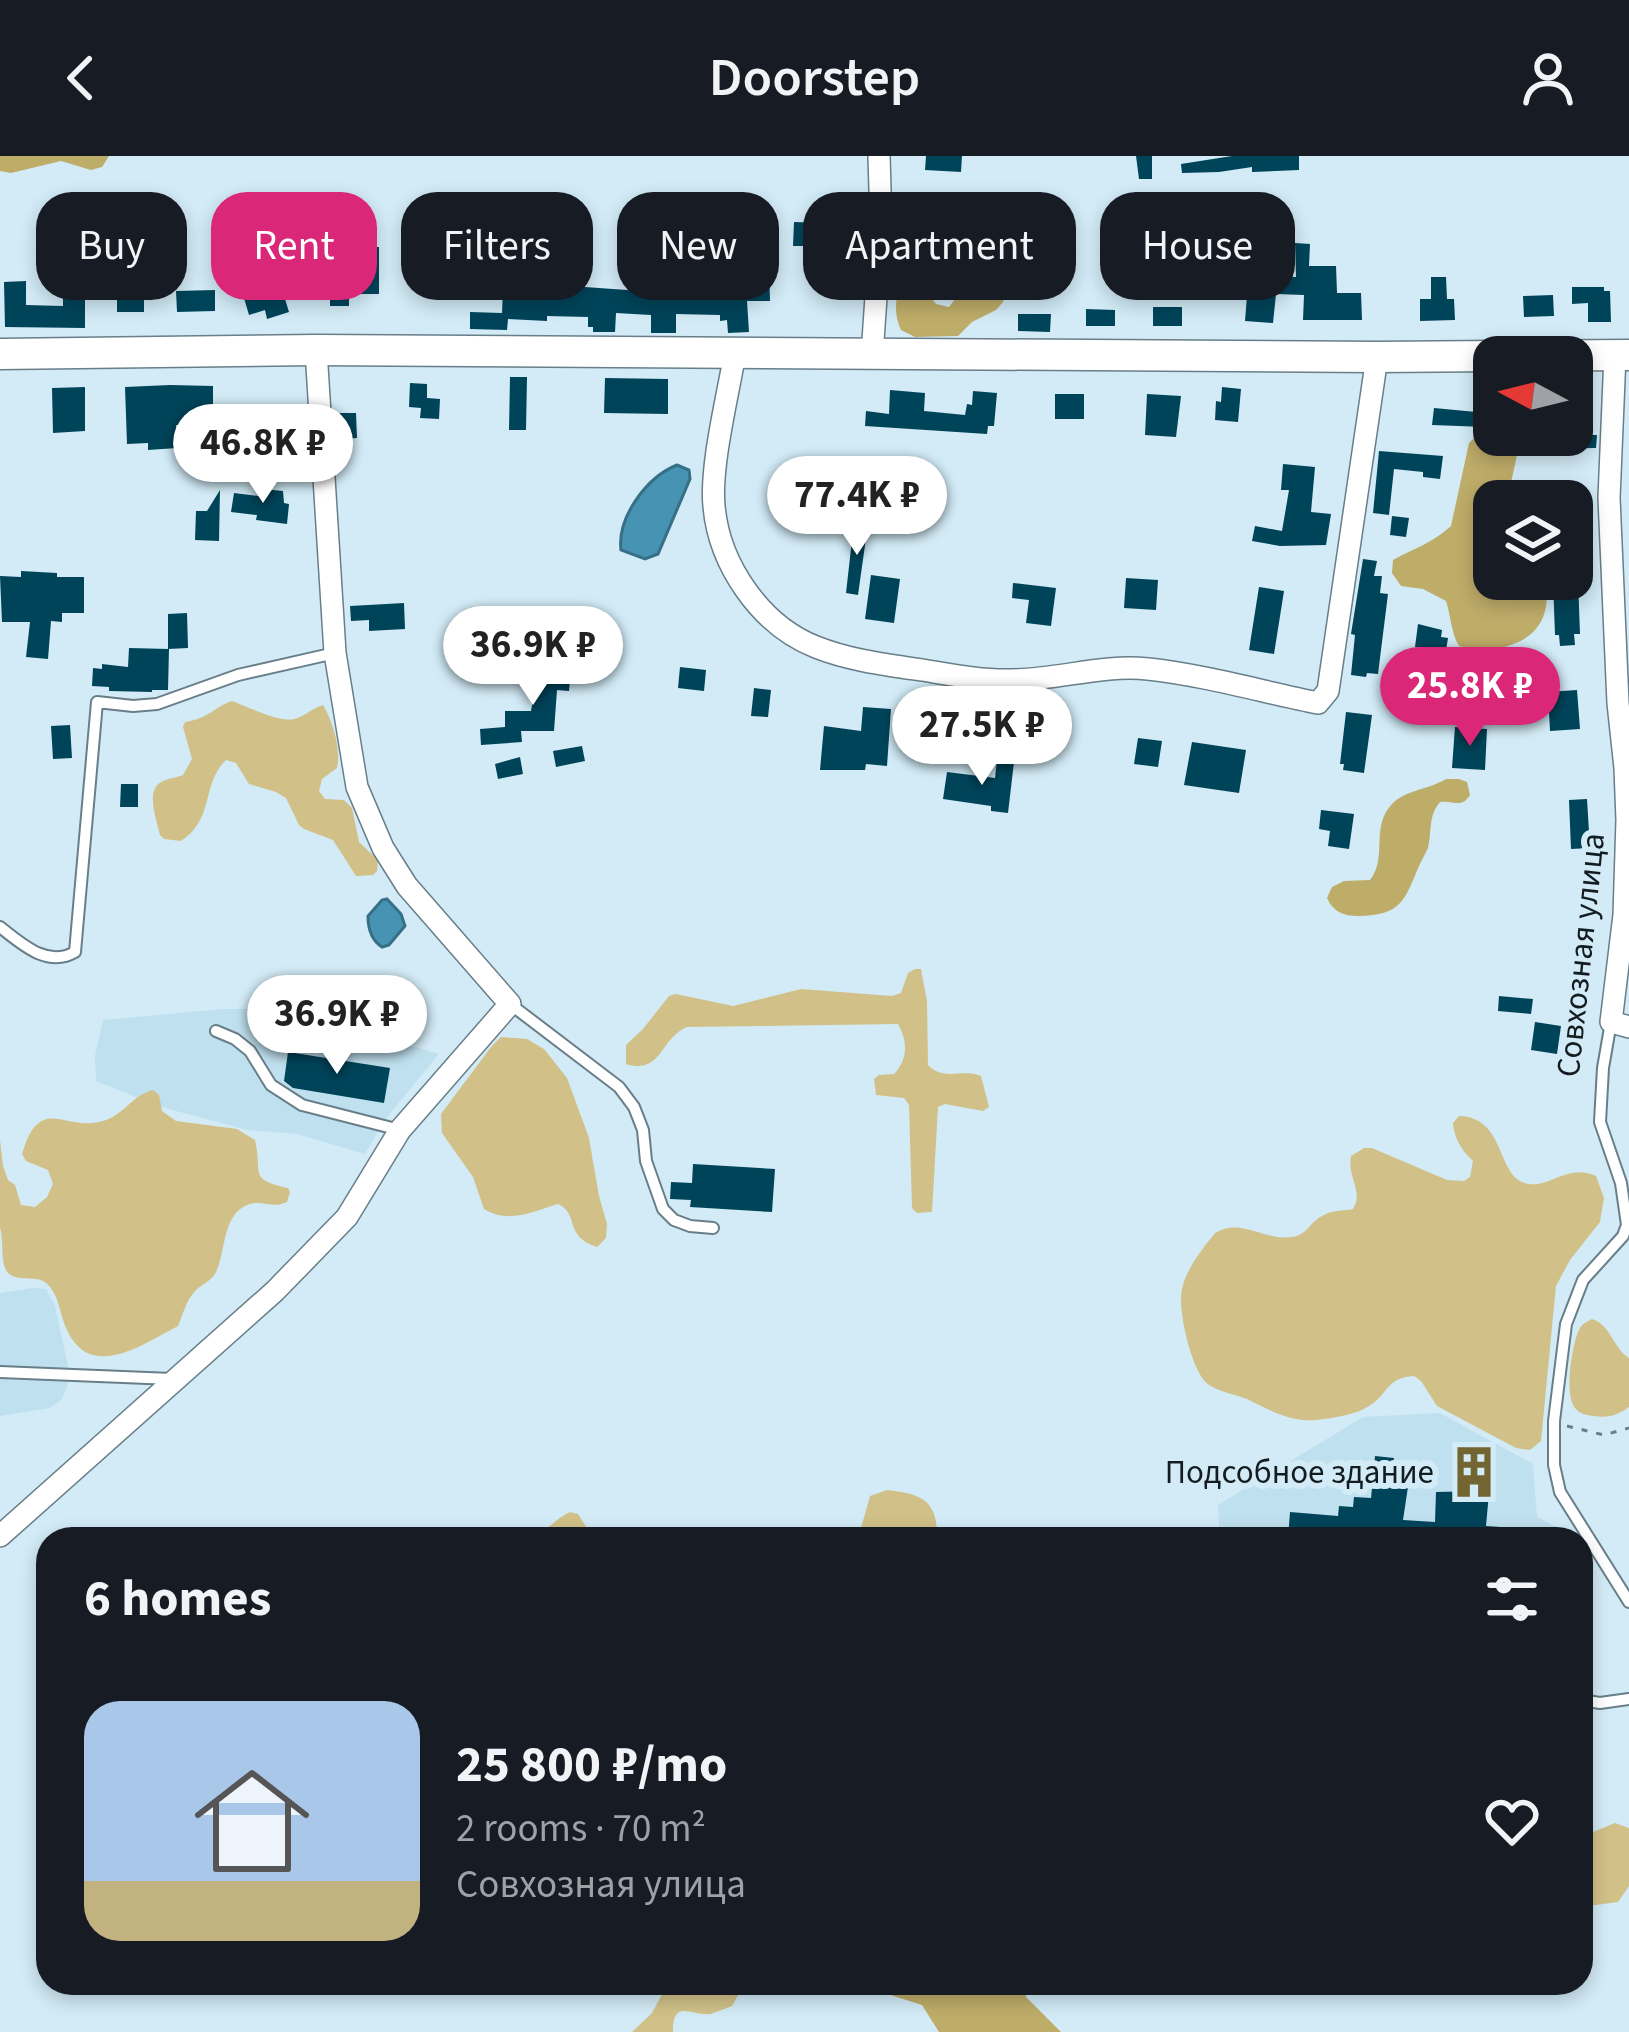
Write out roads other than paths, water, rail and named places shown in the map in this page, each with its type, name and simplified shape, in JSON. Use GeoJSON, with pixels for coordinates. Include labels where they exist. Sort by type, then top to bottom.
{"type":"FeatureCollection","features":[{"type":"Feature","properties":{"kind":"main road"},"geometry":{"type":"LineString","coordinates":[[0,354],[316,350],[1622,355]]}},
{"type":"Feature","properties":{"kind":"street"},"geometry":{"type":"LineString","coordinates":[[872,355],[881,225],[879,156]]}},
{"type":"Feature","properties":{"kind":"street"},"geometry":{"type":"LineString","coordinates":[[0,1536],[275,1291],[346,1217],[400,1130],[510,1004],[407,886],[383,848],[357,787],[335,653],[316,350]]}},
{"type":"Feature","properties":{"kind":"street"},"geometry":{"type":"LineString","coordinates":[[735,353],[713,501],[719,539],[743,586],[794,636],[818,648],[886,664],[970,677],[1014,680],[1147,669],[1318,703],[1328,691],[1377,357]]}},
{"type":"Feature","properties":{"kind":"street","name":"Совхозная улица"},"geometry":{"type":"LineString","coordinates":[[1620,1024],[1628,820],[1609,498],[1622,355]]}},
{"type":"Feature","properties":{"kind":"lane"},"geometry":{"type":"LineString","coordinates":[[0,927],[32,952],[58,958],[75,952],[97,702],[157,704],[238,675],[335,653]]}},
{"type":"Feature","properties":{"kind":"lane"},"geometry":{"type":"LineString","coordinates":[[510,1004],[619,1087],[643,1130],[646,1161],[662,1209],[689,1226],[713,1228]]}},
{"type":"Feature","properties":{"kind":"lane","name":"Совхозная улица"},"geometry":{"type":"LineString","coordinates":[[1582,1527],[1560,1492],[1554,1465],[1554,1421],[1566,1324],[1583,1280],[1623,1236],[1627,1225],[1621,1183],[1600,1122],[1603,1068],[1620,1024]]}},
{"type":"Feature","properties":{"kind":"lane"},"geometry":{"type":"LineString","coordinates":[[216,1031],[250,1051],[271,1085],[302,1105],[400,1130]]}},
{"type":"Feature","properties":{"kind":"lane"},"geometry":{"type":"LineString","coordinates":[[0,1372],[176,1379]]}},
{"type":"Feature","properties":{"kind":"lane","name":"Совхозная улица"},"geometry":{"type":"LineString","coordinates":[[1593,1545],[1629,1602]]}},
{"type":"Feature","properties":{"kind":"lane"},"geometry":{"type":"LineString","coordinates":[[1593,1702],[1629,1699]]}},
{"type":"Feature","properties":{"kind":"water"},"geometry":{"type":"Polygon","coordinates":[[[677,465],[689,470],[690,479],[658,554],[645,559],[621,550],[624,524],[636,500],[655,479],[677,465]]]}},
{"type":"Feature","properties":{"kind":"water"},"geometry":{"type":"Polygon","coordinates":[[[387,899],[405,926],[382,947],[371,933],[368,916],[387,899]]]}},
{"type":"Feature","properties":{"kind":"water"},"geometry":{"type":"Polygon","coordinates":[[[343,1013],[369,1016],[380,1032],[338,1025],[335,1017],[343,1013]]]}},
{"type":"Feature","properties":{"kind":"place","name":"Подсобное здание"},"geometry":{"type":"Point","coordinates":[1474,1472]}}]}
